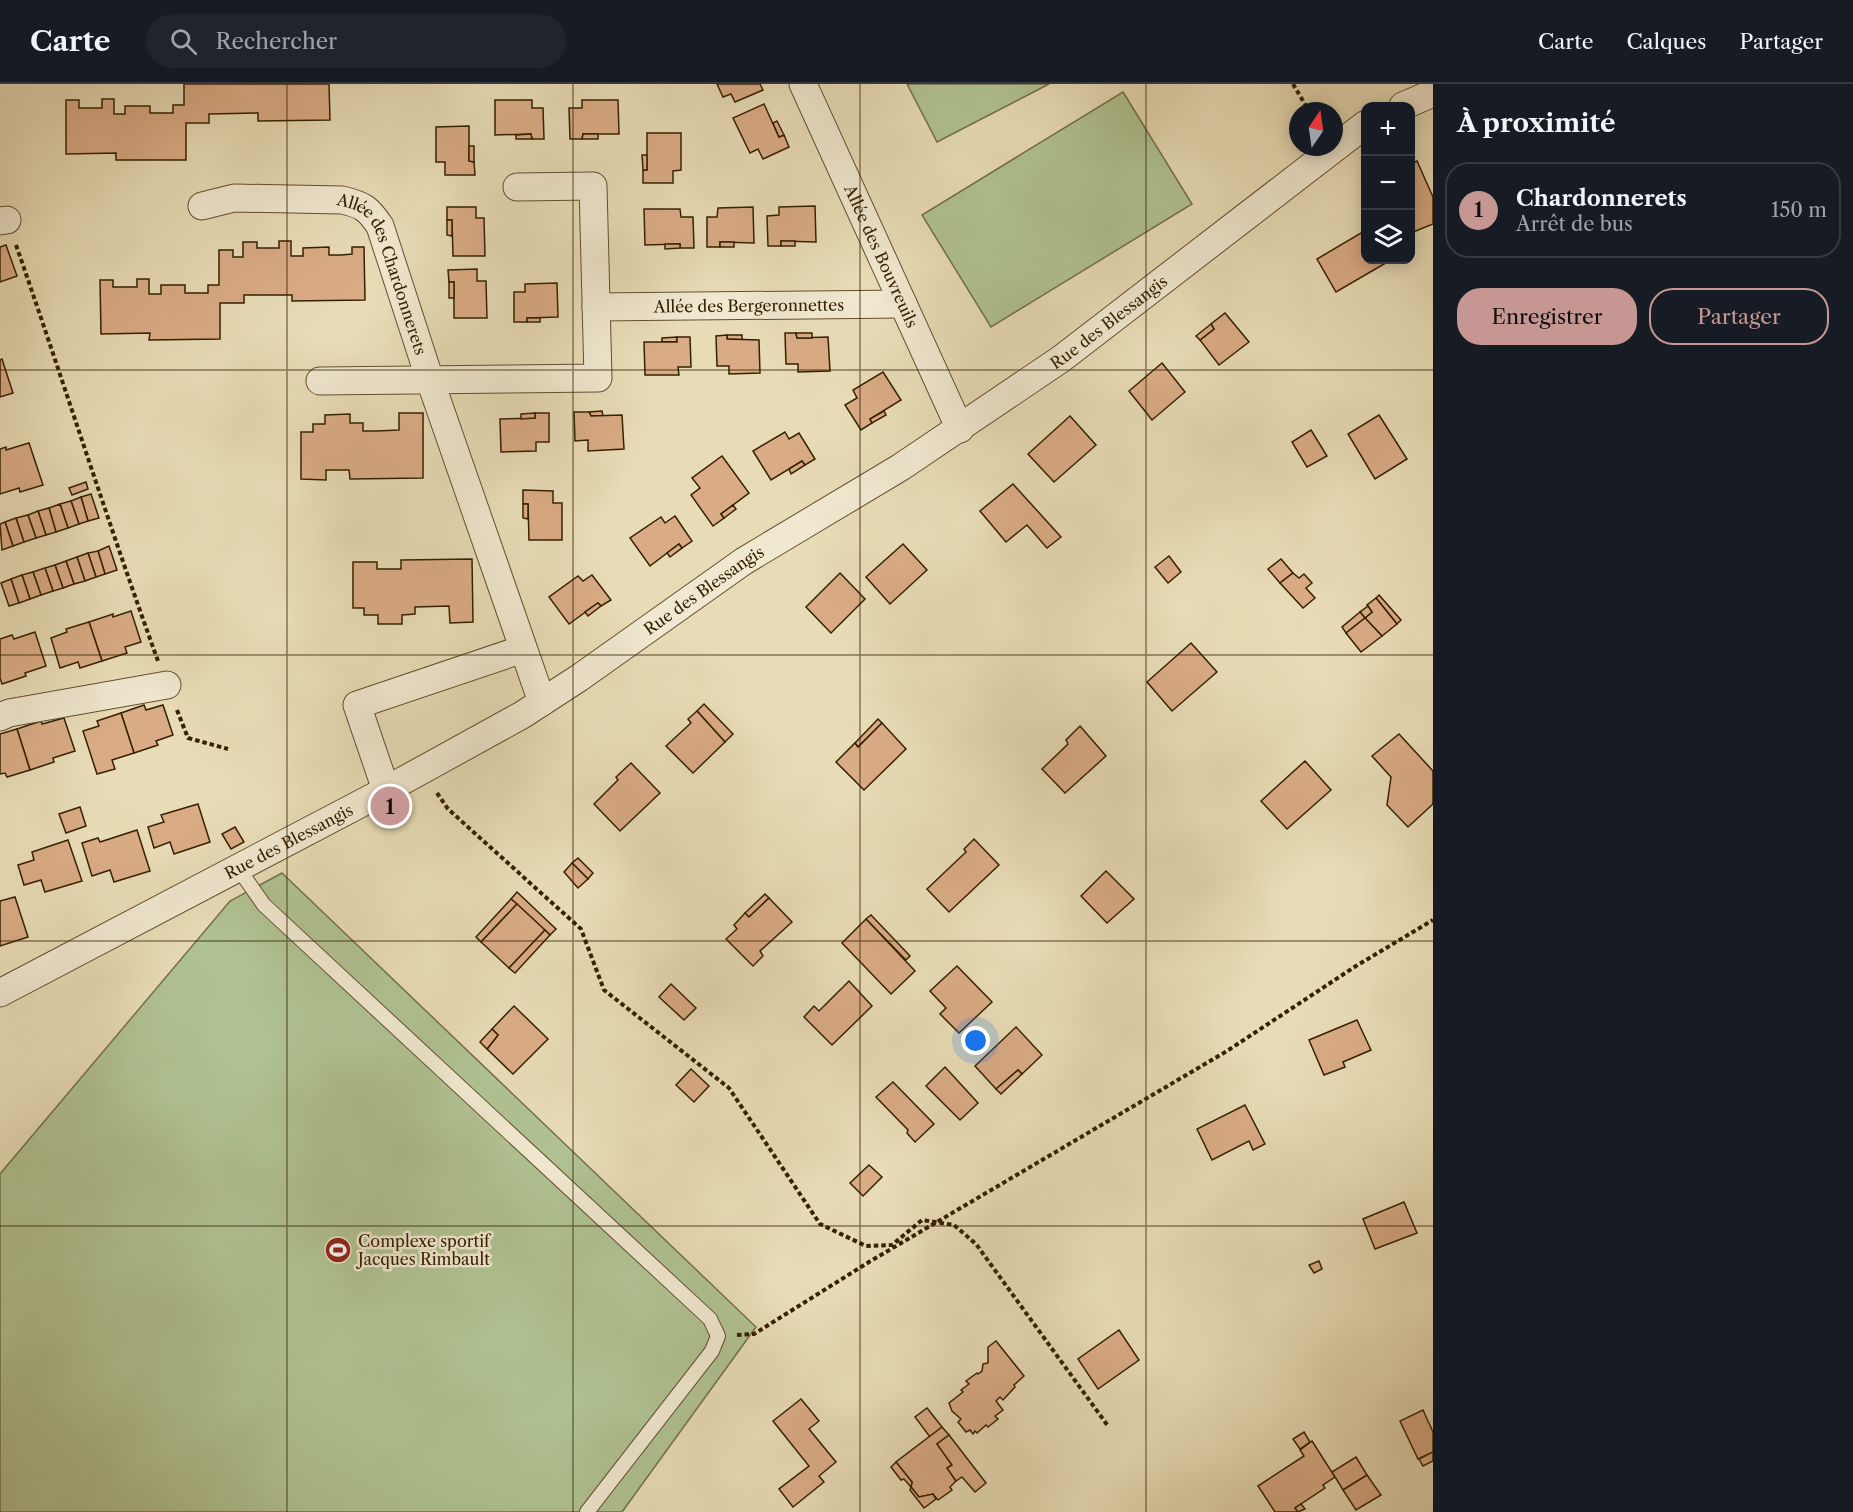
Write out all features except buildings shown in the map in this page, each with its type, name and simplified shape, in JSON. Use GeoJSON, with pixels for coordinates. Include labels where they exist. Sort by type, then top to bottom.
{"type":"FeatureCollection","features":[{"type":"Feature","properties":{"kind":"street","name":"Allée des Bouvreuils"},"geometry":{"type":"LineString","coordinates":[[803,84],[960,429]]}},
{"type":"Feature","properties":{"kind":"street"},"geometry":{"type":"LineString","coordinates":[[1412,102],[1433,93]]}},
{"type":"Feature","properties":{"kind":"street","name":"Rue des Blessangis"},"geometry":{"type":"LineString","coordinates":[[0,993],[386,790],[542,702],[744,561],[901,467],[1061,359],[1361,127]]}},
{"type":"Feature","properties":{"kind":"street"},"geometry":{"type":"LineString","coordinates":[[429,380],[598,378],[593,186],[517,187]]}},
{"type":"Feature","properties":{"kind":"street","name":"Allée des Chardonnerets"},"geometry":{"type":"LineString","coordinates":[[202,206],[234,198],[342,200],[358,204],[370,211],[380,226],[429,380],[542,702]]}},
{"type":"Feature","properties":{"kind":"street","name":"Allée des Bergeronnettes"},"geometry":{"type":"LineString","coordinates":[[596,307],[903,304]]}},
{"type":"Feature","properties":{"kind":"street","name":"Allée des Chardonnerets"},"geometry":{"type":"LineString","coordinates":[[320,381],[429,380]]}},
{"type":"Feature","properties":{"kind":"street"},"geometry":{"type":"LineString","coordinates":[[386,790],[357,705],[523,649]]}},
{"type":"Feature","properties":{"kind":"street"},"geometry":{"type":"LineString","coordinates":[[0,717],[9,713],[167,685]]}},
{"type":"Feature","properties":{"kind":"lane"},"geometry":{"type":"LineString","coordinates":[[238,868],[264,906],[710,1319],[718,1336],[712,1351],[587,1512]]}},
{"type":"Feature","properties":{"kind":"path"},"geometry":{"type":"LineString","coordinates":[[1293,84],[1304,102]]}},
{"type":"Feature","properties":{"kind":"path"},"geometry":{"type":"LineString","coordinates":[[4,221],[74,413],[113,535],[167,685],[189,738],[228,748]]}},
{"type":"Feature","properties":{"kind":"path"},"geometry":{"type":"LineString","coordinates":[[421,771],[448,809],[581,929],[604,990],[729,1088],[820,1224],[866,1246],[892,1245],[922,1220],[954,1225],[976,1244],[1108,1426]]}},
{"type":"Feature","properties":{"kind":"path"},"geometry":{"type":"LineString","coordinates":[[718,1336],[754,1334],[937,1222],[1227,1051],[1356,966],[1433,920]]}},
{"type":"Feature","properties":{"kind":"green space"},"geometry":{"type":"Polygon","coordinates":[[[907,84],[1049,84],[937,142],[907,84]]]}},
{"type":"Feature","properties":{"kind":"green space"},"geometry":{"type":"Polygon","coordinates":[[[1123,92],[1192,204],[991,327],[922,215],[1123,92]]]}},
{"type":"Feature","properties":{"kind":"green space","name":"Complexe sportif Jacques Rimbault"},"geometry":{"type":"Polygon","coordinates":[[[282,873],[756,1327],[622,1512],[0,1512],[0,1174],[230,901],[282,873]]]}},
{"type":"Feature","properties":{"kind":"place","name":"Chardonnerets"},"geometry":{"type":"Point","coordinates":[390,806]}},
{"type":"Feature","properties":{"kind":"place","name":"Complexe sportif Jacques Rimbault"},"geometry":{"type":"Point","coordinates":[338,1250]}}]}
